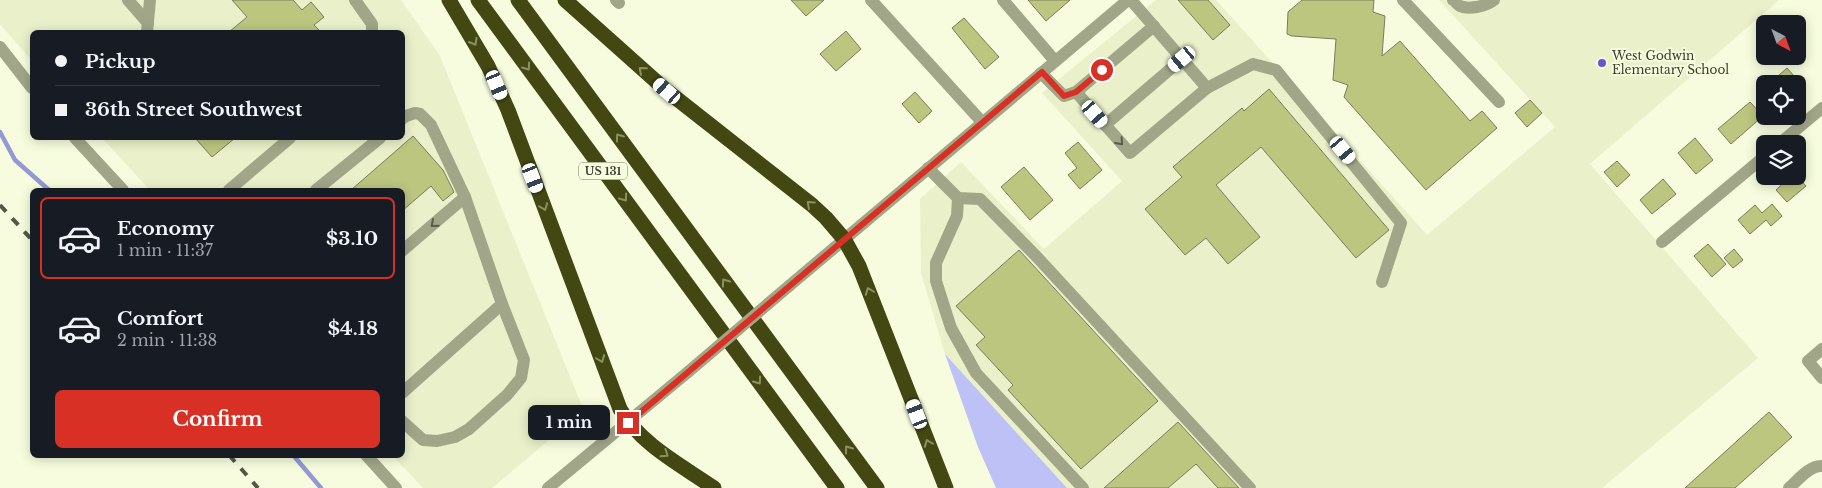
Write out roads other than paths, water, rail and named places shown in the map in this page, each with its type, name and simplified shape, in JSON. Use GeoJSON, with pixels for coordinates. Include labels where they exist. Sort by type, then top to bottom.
{"type":"FeatureCollection","features":[{"type":"Feature","properties":{"kind":"highway"},"geometry":{"type":"LineString","coordinates":[[449,0],[488,66],[508,110],[615,398],[628,423],[649,443],[714,488]]}},
{"type":"Feature","properties":{"kind":"highway","name":"US 131"},"geometry":{"type":"LineString","coordinates":[[478,0],[837,488]]}},
{"type":"Feature","properties":{"kind":"highway","name":"US 131"},"geometry":{"type":"LineString","coordinates":[[518,0],[877,488]]}},
{"type":"Feature","properties":{"kind":"highway"},"geometry":{"type":"LineString","coordinates":[[565,0],[667,91],[798,193],[826,218],[844,239],[859,266],[946,488]]}},
{"type":"Feature","properties":{"kind":"street"},"geometry":{"type":"LineString","coordinates":[[128,0],[148,28]]}},
{"type":"Feature","properties":{"kind":"street"},"geometry":{"type":"LineString","coordinates":[[148,28],[150,0]]}},
{"type":"Feature","properties":{"kind":"street"},"geometry":{"type":"LineString","coordinates":[[355,0],[372,24],[372,30]]}},
{"type":"Feature","properties":{"kind":"street"},"geometry":{"type":"LineString","coordinates":[[870,0],[982,122]]}},
{"type":"Feature","properties":{"kind":"street"},"geometry":{"type":"LineString","coordinates":[[1003,0],[1055,61]]}},
{"type":"Feature","properties":{"kind":"street"},"geometry":{"type":"LineString","coordinates":[[548,488],[628,423],[982,122],[1130,0],[1207,88]]}},
{"type":"Feature","properties":{"kind":"street"},"geometry":{"type":"LineString","coordinates":[[1403,0],[1499,102]]}},
{"type":"Feature","properties":{"kind":"street"},"geometry":{"type":"LineString","coordinates":[[1453,0],[1459,6],[1473,7],[1490,4],[1494,0]]}},
{"type":"Feature","properties":{"kind":"street"},"geometry":{"type":"LineString","coordinates":[[1042,72],[1064,96],[1076,92],[1154,26]]}},
{"type":"Feature","properties":{"kind":"street"},"geometry":{"type":"LineString","coordinates":[[0,47],[30,85]]}},
{"type":"Feature","properties":{"kind":"street"},"geometry":{"type":"LineString","coordinates":[[1104,125],[1182,59]]}},
{"type":"Feature","properties":{"kind":"street"},"geometry":{"type":"LineString","coordinates":[[1076,92],[1129,152],[1132,152],[1207,88],[1253,64],[1276,70],[1401,223],[1382,282]]}},
{"type":"Feature","properties":{"kind":"street"},"geometry":{"type":"LineString","coordinates":[[1790,135],[1822,108]]}},
{"type":"Feature","properties":{"kind":"street"},"geometry":{"type":"LineString","coordinates":[[405,117],[415,113],[420,114],[432,125],[465,197],[502,304],[524,360],[521,378],[507,396],[469,429],[455,437],[437,441],[423,440],[405,424]]}},
{"type":"Feature","properties":{"kind":"street"},"geometry":{"type":"LineString","coordinates":[[77,140],[121,188]]}},
{"type":"Feature","properties":{"kind":"street"},"geometry":{"type":"LineString","coordinates":[[231,188],[288,140]]}},
{"type":"Feature","properties":{"kind":"street"},"geometry":{"type":"LineString","coordinates":[[318,188],[378,140]]}},
{"type":"Feature","properties":{"kind":"street"},"geometry":{"type":"LineString","coordinates":[[1662,242],[1756,164]]}},
{"type":"Feature","properties":{"kind":"street"},"geometry":{"type":"LineString","coordinates":[[928,168],[958,198],[980,200],[1036,256],[1250,488]]}},
{"type":"Feature","properties":{"kind":"street"},"geometry":{"type":"LineString","coordinates":[[405,248],[465,197]]}},
{"type":"Feature","properties":{"kind":"street"},"geometry":{"type":"LineString","coordinates":[[958,198],[957,216],[936,263],[936,281],[951,328],[976,373],[1083,488]]}},
{"type":"Feature","properties":{"kind":"street"},"geometry":{"type":"LineString","coordinates":[[405,390],[502,304]]}},
{"type":"Feature","properties":{"kind":"street"},"geometry":{"type":"LineString","coordinates":[[1822,348],[1808,361],[1822,378]]}},
{"type":"Feature","properties":{"kind":"street"},"geometry":{"type":"LineString","coordinates":[[369,458],[396,488]]}},
{"type":"Feature","properties":{"kind":"street"},"geometry":{"type":"LineString","coordinates":[[1789,488],[1811,469],[1818,465],[1822,466]]}},
{"type":"Feature","properties":{"kind":"waterway"},"geometry":{"type":"LineString","coordinates":[[0,132],[15,160],[47,188]]}},
{"type":"Feature","properties":{"kind":"waterway"},"geometry":{"type":"LineString","coordinates":[[296,458],[321,488]]}},
{"type":"Feature","properties":{"kind":"railway"},"geometry":{"type":"LineString","coordinates":[[0,205],[30,238]]}},
{"type":"Feature","properties":{"kind":"railway"},"geometry":{"type":"LineString","coordinates":[[232,458],[258,488]]}},
{"type":"Feature","properties":{"kind":"place","name":"West Godwin Elementary School"},"geometry":{"type":"Point","coordinates":[1602,63]}}]}
